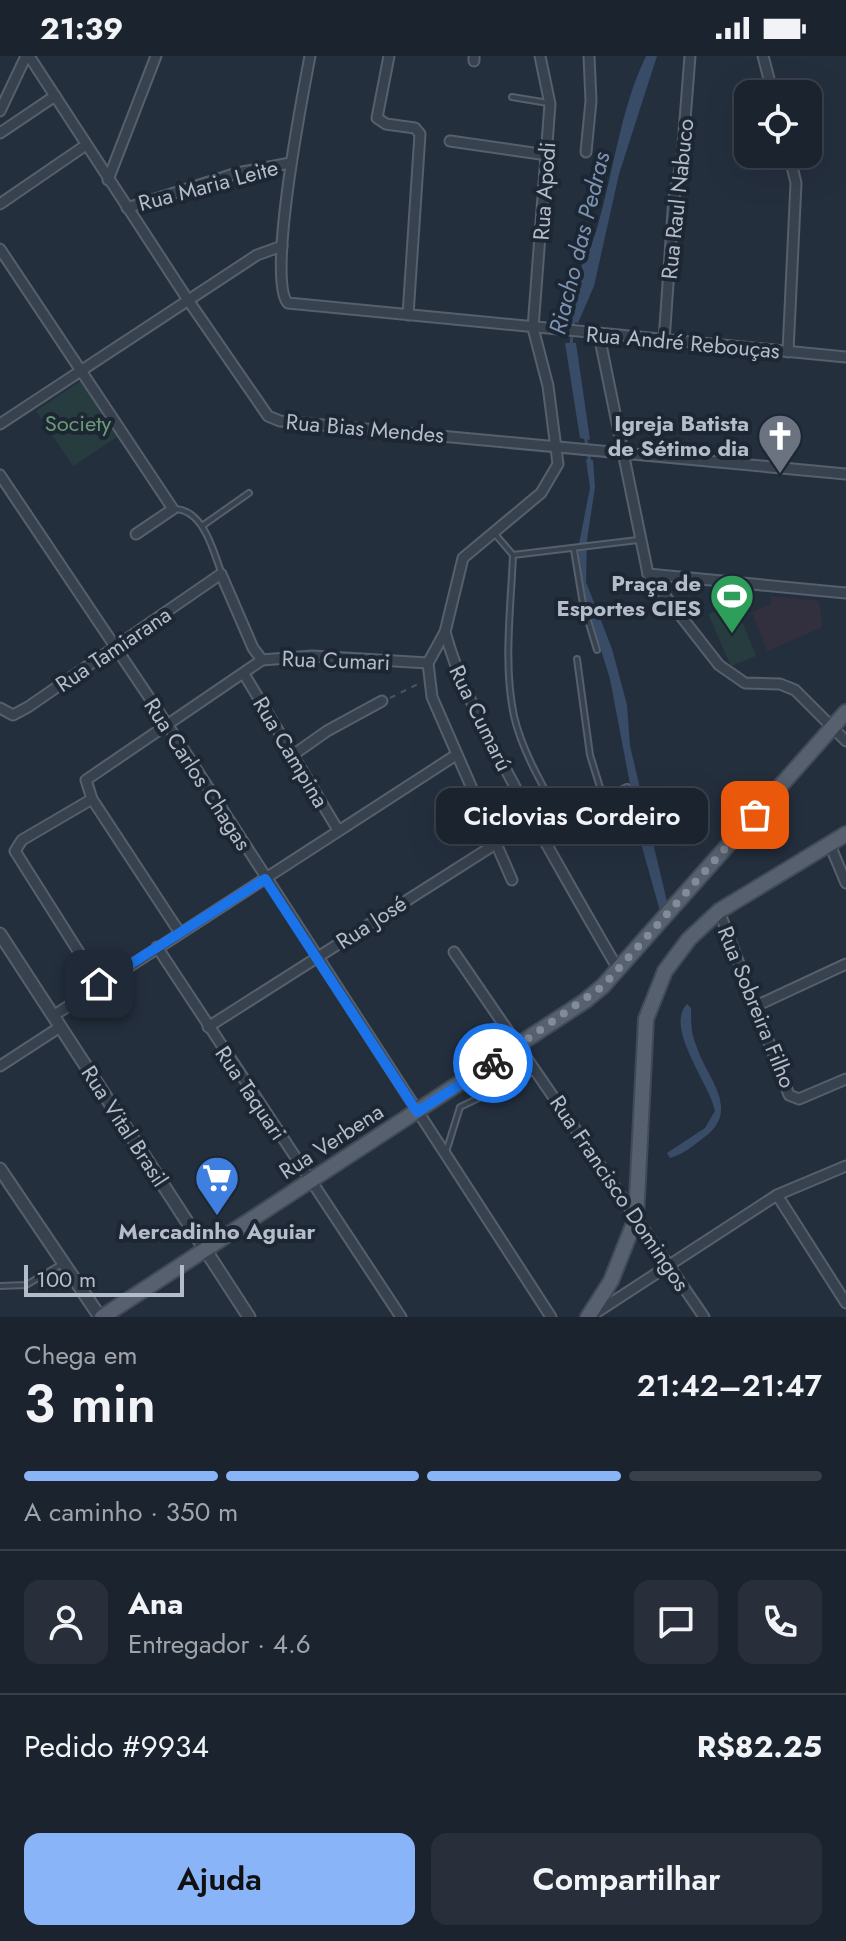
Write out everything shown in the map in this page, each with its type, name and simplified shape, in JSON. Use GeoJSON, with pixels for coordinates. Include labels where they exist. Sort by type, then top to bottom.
{"type":"FeatureCollection","features":[{"type":"Feature","properties":{"kind":"main road","name":"Rua Verbena"},"geometry":{"type":"LineString","coordinates":[[101,1317],[585,1001],[618,969],[846,712]]}},
{"type":"Feature","properties":{"kind":"main road"},"geometry":{"type":"LineString","coordinates":[[589,1317],[611,1281],[636,1218],[646,1019],[665,971],[689,939],[719,911],[846,834]]}},
{"type":"Feature","properties":{"kind":"street","name":"Rua Bias Mendes"},"geometry":{"type":"LineString","coordinates":[[27,56],[262,410],[280,421],[846,474]]}},
{"type":"Feature","properties":{"kind":"street"},"geometry":{"type":"LineString","coordinates":[[0,111],[27,56]]}},
{"type":"Feature","properties":{"kind":"street"},"geometry":{"type":"LineString","coordinates":[[108,180],[156,56]]}},
{"type":"Feature","properties":{"kind":"street"},"geometry":{"type":"LineString","coordinates":[[0,424],[257,255],[282,246],[290,163],[310,56]]}},
{"type":"Feature","properties":{"kind":"street"},"geometry":{"type":"LineString","coordinates":[[389,56],[377,118],[386,124],[415,128],[420,134],[408,315]]}},
{"type":"Feature","properties":{"kind":"street","name":"Rua Apodi"},"geometry":{"type":"LineString","coordinates":[[540,56],[550,104],[533,328],[548,386],[558,445]]}},
{"type":"Feature","properties":{"kind":"street"},"geometry":{"type":"LineString","coordinates":[[586,152],[591,101],[589,56]]}},
{"type":"Feature","properties":{"kind":"street","name":"Rua Raul Nabuco"},"geometry":{"type":"LineString","coordinates":[[664,341],[674,198],[682,158],[690,56]]}},
{"type":"Feature","properties":{"kind":"street"},"geometry":{"type":"LineString","coordinates":[[763,56],[769,80]]}},
{"type":"Feature","properties":{"kind":"street"},"geometry":{"type":"LineString","coordinates":[[0,133],[55,96]]}},
{"type":"Feature","properties":{"kind":"street"},"geometry":{"type":"LineString","coordinates":[[450,141],[547,155]]}},
{"type":"Feature","properties":{"kind":"street"},"geometry":{"type":"LineString","coordinates":[[0,204],[86,145]]}},
{"type":"Feature","properties":{"kind":"street","name":"Rua Maria Leite"},"geometry":{"type":"LineString","coordinates":[[127,208],[237,173],[290,163]]}},
{"type":"Feature","properties":{"kind":"street"},"geometry":{"type":"LineString","coordinates":[[788,352],[796,183],[792,168]]}},
{"type":"Feature","properties":{"kind":"street","name":"Rua André Rebouças"},"geometry":{"type":"LineString","coordinates":[[282,246],[283,299],[288,303],[846,357]]}},
{"type":"Feature","properties":{"kind":"street"},"geometry":{"type":"LineString","coordinates":[[0,249],[173,509],[136,534]]}},
{"type":"Feature","properties":{"kind":"street"},"geometry":{"type":"LineString","coordinates":[[599,335],[648,574],[719,665],[745,683],[780,684],[795,690],[846,741]]}},
{"type":"Feature","properties":{"kind":"street"},"geometry":{"type":"LineString","coordinates":[[512,880],[456,755],[428,679],[428,663],[445,632],[463,558],[550,484],[558,464],[558,445]]}},
{"type":"Feature","properties":{"kind":"street","name":"Rua Carlos Chagas"},"geometry":{"type":"LineString","coordinates":[[0,475],[167,724],[551,1317]]}},
{"type":"Feature","properties":{"kind":"street","name":"Rua Tamiarana"},"geometry":{"type":"LineString","coordinates":[[1,710],[13,715],[21,711],[221,574]]}},
{"type":"Feature","properties":{"kind":"street","name":"Rua Campina"},"geometry":{"type":"LineString","coordinates":[[221,574],[262,660]]}},
{"type":"Feature","properties":{"kind":"street"},"geometry":{"type":"LineString","coordinates":[[648,574],[846,593]]}},
{"type":"Feature","properties":{"kind":"street","name":"Rua Cumarú"},"geometry":{"type":"LineString","coordinates":[[445,632],[463,685],[536,829],[618,969]]}},
{"type":"Feature","properties":{"kind":"street","name":"Rua Cumari"},"geometry":{"type":"LineString","coordinates":[[92,799],[86,786],[88,778],[262,660],[312,656],[428,663]]}},
{"type":"Feature","properties":{"kind":"street","name":"Rua Campina"},"geometry":{"type":"LineString","coordinates":[[244,674],[338,830]]}},
{"type":"Feature","properties":{"kind":"street"},"geometry":{"type":"LineString","coordinates":[[293,755],[327,731],[382,701]]}},
{"type":"Feature","properties":{"kind":"street"},"geometry":{"type":"LineString","coordinates":[[53,1016],[456,755]]}},
{"type":"Feature","properties":{"kind":"street"},"geometry":{"type":"LineString","coordinates":[[99,984],[15,851],[22,840],[92,799],[180,933]]}},
{"type":"Feature","properties":{"kind":"street","name":"Rua José"},"geometry":{"type":"LineString","coordinates":[[208,1027],[494,845]]}},
{"type":"Feature","properties":{"kind":"street"},"geometry":{"type":"LineString","coordinates":[[830,845],[846,883]]}},
{"type":"Feature","properties":{"kind":"street","name":"Rua Sobreira Filho"},"geometry":{"type":"LineString","coordinates":[[719,911],[789,1095],[799,1099],[846,1079]]}},
{"type":"Feature","properties":{"kind":"street","name":"Rua Vital Brasil"},"geometry":{"type":"LineString","coordinates":[[0,934],[249,1317]]}},
{"type":"Feature","properties":{"kind":"street","name":"Rua Taquari"},"geometry":{"type":"LineString","coordinates":[[157,947],[401,1317]]}},
{"type":"Feature","properties":{"kind":"street","name":"Rua Francisco Domingos"},"geometry":{"type":"LineString","coordinates":[[454,952],[521,1045],[704,1317]]}},
{"type":"Feature","properties":{"kind":"street"},"geometry":{"type":"LineString","coordinates":[[756,1006],[846,964]]}},
{"type":"Feature","properties":{"kind":"street"},"geometry":{"type":"LineString","coordinates":[[0,1066],[60,1027]]}},
{"type":"Feature","properties":{"kind":"street"},"geometry":{"type":"LineString","coordinates":[[589,1317],[777,1195],[846,1166]]}},
{"type":"Feature","properties":{"kind":"street"},"geometry":{"type":"LineString","coordinates":[[0,1169],[101,1317]]}},
{"type":"Feature","properties":{"kind":"street"},"geometry":{"type":"LineString","coordinates":[[777,1195],[846,1303]]}},
{"type":"Feature","properties":{"kind":"lane"},"geometry":{"type":"LineString","coordinates":[[512,97],[550,104]]}},
{"type":"Feature","properties":{"kind":"lane"},"geometry":{"type":"LineString","coordinates":[[173,509],[182,509],[202,526],[249,493]]}},
{"type":"Feature","properties":{"kind":"lane","name":"Rua Campina"},"geometry":{"type":"LineString","coordinates":[[202,526],[221,574]]}},
{"type":"Feature","properties":{"kind":"lane"},"geometry":{"type":"LineString","coordinates":[[493,532],[513,555],[509,656],[514,716],[537,775],[560,817]]}},
{"type":"Feature","properties":{"kind":"lane"},"geometry":{"type":"LineString","coordinates":[[513,555],[576,550],[641,539]]}},
{"type":"Feature","properties":{"kind":"lane"},"geometry":{"type":"LineString","coordinates":[[576,550],[583,604],[597,650]]}},
{"type":"Feature","properties":{"kind":"lane"},"geometry":{"type":"LineString","coordinates":[[577,659],[590,755],[603,797]]}},
{"type":"Feature","properties":{"kind":"lane"},"geometry":{"type":"LineString","coordinates":[[536,829],[627,787]]}},
{"type":"Feature","properties":{"kind":"lane"},"geometry":{"type":"LineString","coordinates":[[445,1155],[460,1107],[537,1070]]}},
{"type":"Feature","properties":{"kind":"lane"},"geometry":{"type":"LineString","coordinates":[[0,1286],[26,1285],[65,1263]]}},
{"type":"Feature","properties":{"kind":"path"},"geometry":{"type":"LineString","coordinates":[[382,701],[428,679]]}},
{"type":"Feature","properties":{"kind":"shaded area"},"geometry":{"type":"Polygon","coordinates":[[[770,596],[819,601],[823,627],[767,651],[752,612],[772,604],[770,596]]]}},
{"type":"Feature","properties":{"kind":"green space","name":"Society"},"geometry":{"type":"Polygon","coordinates":[[[82,380],[120,435],[73,466],[36,411],[82,380]]]}},
{"type":"Feature","properties":{"kind":"green space","name":"Praça de Esportes CIES"},"geometry":{"type":"Polygon","coordinates":[[[735,604],[756,656],[731,666],[708,614],[735,604]]]}},
{"type":"Feature","properties":{"kind":"water"},"geometry":{"type":"Polygon","coordinates":[[[646,56],[657,56],[619,174],[594,286],[578,323],[568,321],[570,296],[597,228],[624,119],[646,56]]]}},
{"type":"Feature","properties":{"kind":"water"},"geometry":{"type":"Polygon","coordinates":[[[565,343],[576,343],[590,440],[580,438],[565,343]]]}},
{"type":"Feature","properties":{"kind":"water"},"geometry":{"type":"Polygon","coordinates":[[[586,459],[593,460],[595,487],[587,540],[586,582],[612,649],[627,705],[630,746],[669,910],[662,918],[642,847],[610,679],[584,595],[578,549],[590,488],[586,459]]]}},
{"type":"Feature","properties":{"kind":"water"},"geometry":{"type":"Polygon","coordinates":[[[687,1004],[691,1008],[696,1045],[718,1094],[720,1117],[702,1139],[670,1158],[667,1153],[705,1128],[715,1111],[684,1041],[681,1014],[687,1004]]]}},
{"type":"Feature","properties":{"kind":"waterway","name":"Riacho das Pedras"},"geometry":{"type":"LineString","coordinates":[[571,344],[574,320]]}},
{"type":"Feature","properties":{"kind":"waterway","name":"Riacho das Pedras"},"geometry":{"type":"LineString","coordinates":[[585,435],[590,463]]}},
{"type":"Feature","properties":{"kind":"way so far"},"geometry":{"type":"LineString","coordinates":[[493,1063],[603,986],[755,815]]}},
{"type":"Feature","properties":{"kind":"place","name":"Igreja Batista de Sétimo dia"},"geometry":{"type":"Point","coordinates":[780,475]}},
{"type":"Feature","properties":{"kind":"place","name":"Praça de Esportes CIES"},"geometry":{"type":"Point","coordinates":[732,635]}},
{"type":"Feature","properties":{"kind":"place","name":"Ciclovias Cordeiro"},"geometry":{"type":"Point","coordinates":[755,815]}},
{"type":"Feature","properties":{"kind":"place","name":"Mercadinho Aguiar"},"geometry":{"type":"Point","coordinates":[217,1217]}},
{"type":"Feature","properties":{"kind":"route"},"geometry":{"type":"LineString","coordinates":[[99,984],[265,879],[417,1112],[493,1063]]}}]}
